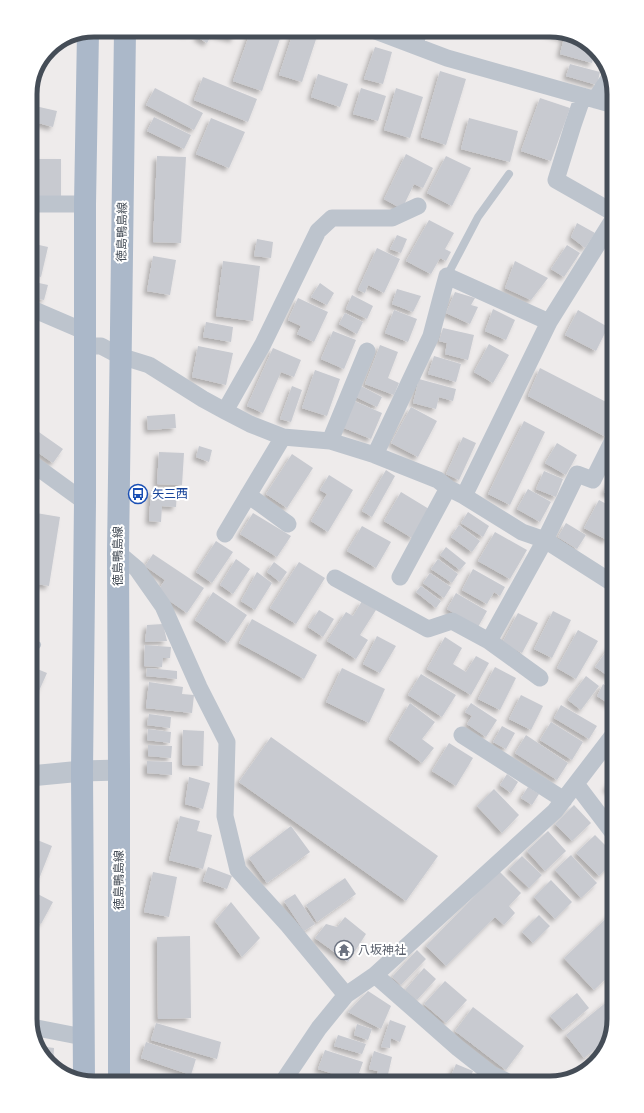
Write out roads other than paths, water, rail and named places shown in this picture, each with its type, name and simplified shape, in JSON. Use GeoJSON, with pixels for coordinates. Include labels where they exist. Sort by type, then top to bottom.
{"type":"FeatureCollection","features":[{"type":"Feature","properties":{"kind":"main road","name":"徳島鴨島線"},"geometry":{"type":"LineString","coordinates":[[119,1076],[118,553],[125,37]]}},
{"type":"Feature","properties":{"kind":"main road"},"geometry":{"type":"LineString","coordinates":[[84,1075],[82,771],[85,502],[85,204],[88,38]]}},
{"type":"Feature","properties":{"kind":"street"},"geometry":{"type":"LineString","coordinates":[[417,38],[447,58],[607,103]]}},
{"type":"Feature","properties":{"kind":"street"},"geometry":{"type":"LineString","coordinates":[[606,81],[589,98],[573,125],[556,180],[607,209]]}},
{"type":"Feature","properties":{"kind":"street"},"geometry":{"type":"LineString","coordinates":[[37,204],[85,204]]}},
{"type":"Feature","properties":{"kind":"street"},"geometry":{"type":"LineString","coordinates":[[225,411],[263,344],[318,231],[332,218],[392,218],[418,206]]}},
{"type":"Feature","properties":{"kind":"street"},"geometry":{"type":"LineString","coordinates":[[464,496],[549,322],[607,229]]}},
{"type":"Feature","properties":{"kind":"street"},"geometry":{"type":"LineString","coordinates":[[375,454],[431,336],[447,276],[549,322]]}},
{"type":"Feature","properties":{"kind":"street"},"geometry":{"type":"LineString","coordinates":[[37,312],[85,339],[120,356],[149,365],[225,411],[250,424],[283,438],[330,441],[375,454],[438,480],[448,488],[464,496],[522,532],[545,540],[607,580]]}},
{"type":"Feature","properties":{"kind":"street"},"geometry":{"type":"LineString","coordinates":[[330,441],[367,351]]}},
{"type":"Feature","properties":{"kind":"street"},"geometry":{"type":"LineString","coordinates":[[225,534],[283,438]]}},
{"type":"Feature","properties":{"kind":"street"},"geometry":{"type":"LineString","coordinates":[[489,641],[545,540],[577,474],[593,480],[607,452]]}},
{"type":"Feature","properties":{"kind":"street"},"geometry":{"type":"LineString","coordinates":[[37,469],[85,502]]}},
{"type":"Feature","properties":{"kind":"street"},"geometry":{"type":"LineString","coordinates":[[400,577],[448,488]]}},
{"type":"Feature","properties":{"kind":"street"},"geometry":{"type":"LineString","coordinates":[[248,495],[288,524]]}},
{"type":"Feature","properties":{"kind":"street"},"geometry":{"type":"LineString","coordinates":[[118,553],[137,569],[163,606],[199,687],[227,742],[225,816],[238,870],[288,925],[346,994]]}},
{"type":"Feature","properties":{"kind":"street"},"geometry":{"type":"LineString","coordinates":[[335,578],[428,629],[452,621],[489,641],[540,678]]}},
{"type":"Feature","properties":{"kind":"street"},"geometry":{"type":"LineString","coordinates":[[462,735],[564,800]]}},
{"type":"Feature","properties":{"kind":"street"},"geometry":{"type":"LineString","coordinates":[[287,1076],[319,1028],[346,994],[375,975],[550,816],[607,743]]}},
{"type":"Feature","properties":{"kind":"street"},"geometry":{"type":"LineString","coordinates":[[37,775],[82,771],[119,770]]}},
{"type":"Feature","properties":{"kind":"street"},"geometry":{"type":"LineString","coordinates":[[576,784],[607,825]]}},
{"type":"Feature","properties":{"kind":"street"},"geometry":{"type":"LineString","coordinates":[[375,975],[458,1048],[487,1076]]}},
{"type":"Feature","properties":{"kind":"street"},"geometry":{"type":"LineString","coordinates":[[38,1028],[83,1037]]}},
{"type":"Feature","properties":{"kind":"lane"},"geometry":{"type":"LineString","coordinates":[[447,276],[478,217],[509,174]]}},
{"type":"Feature","properties":{"kind":"place","name":"矢三西"},"geometry":{"type":"Point","coordinates":[138,494]}},
{"type":"Feature","properties":{"kind":"place","name":"八坂神社"},"geometry":{"type":"Point","coordinates":[344,950]}}]}
